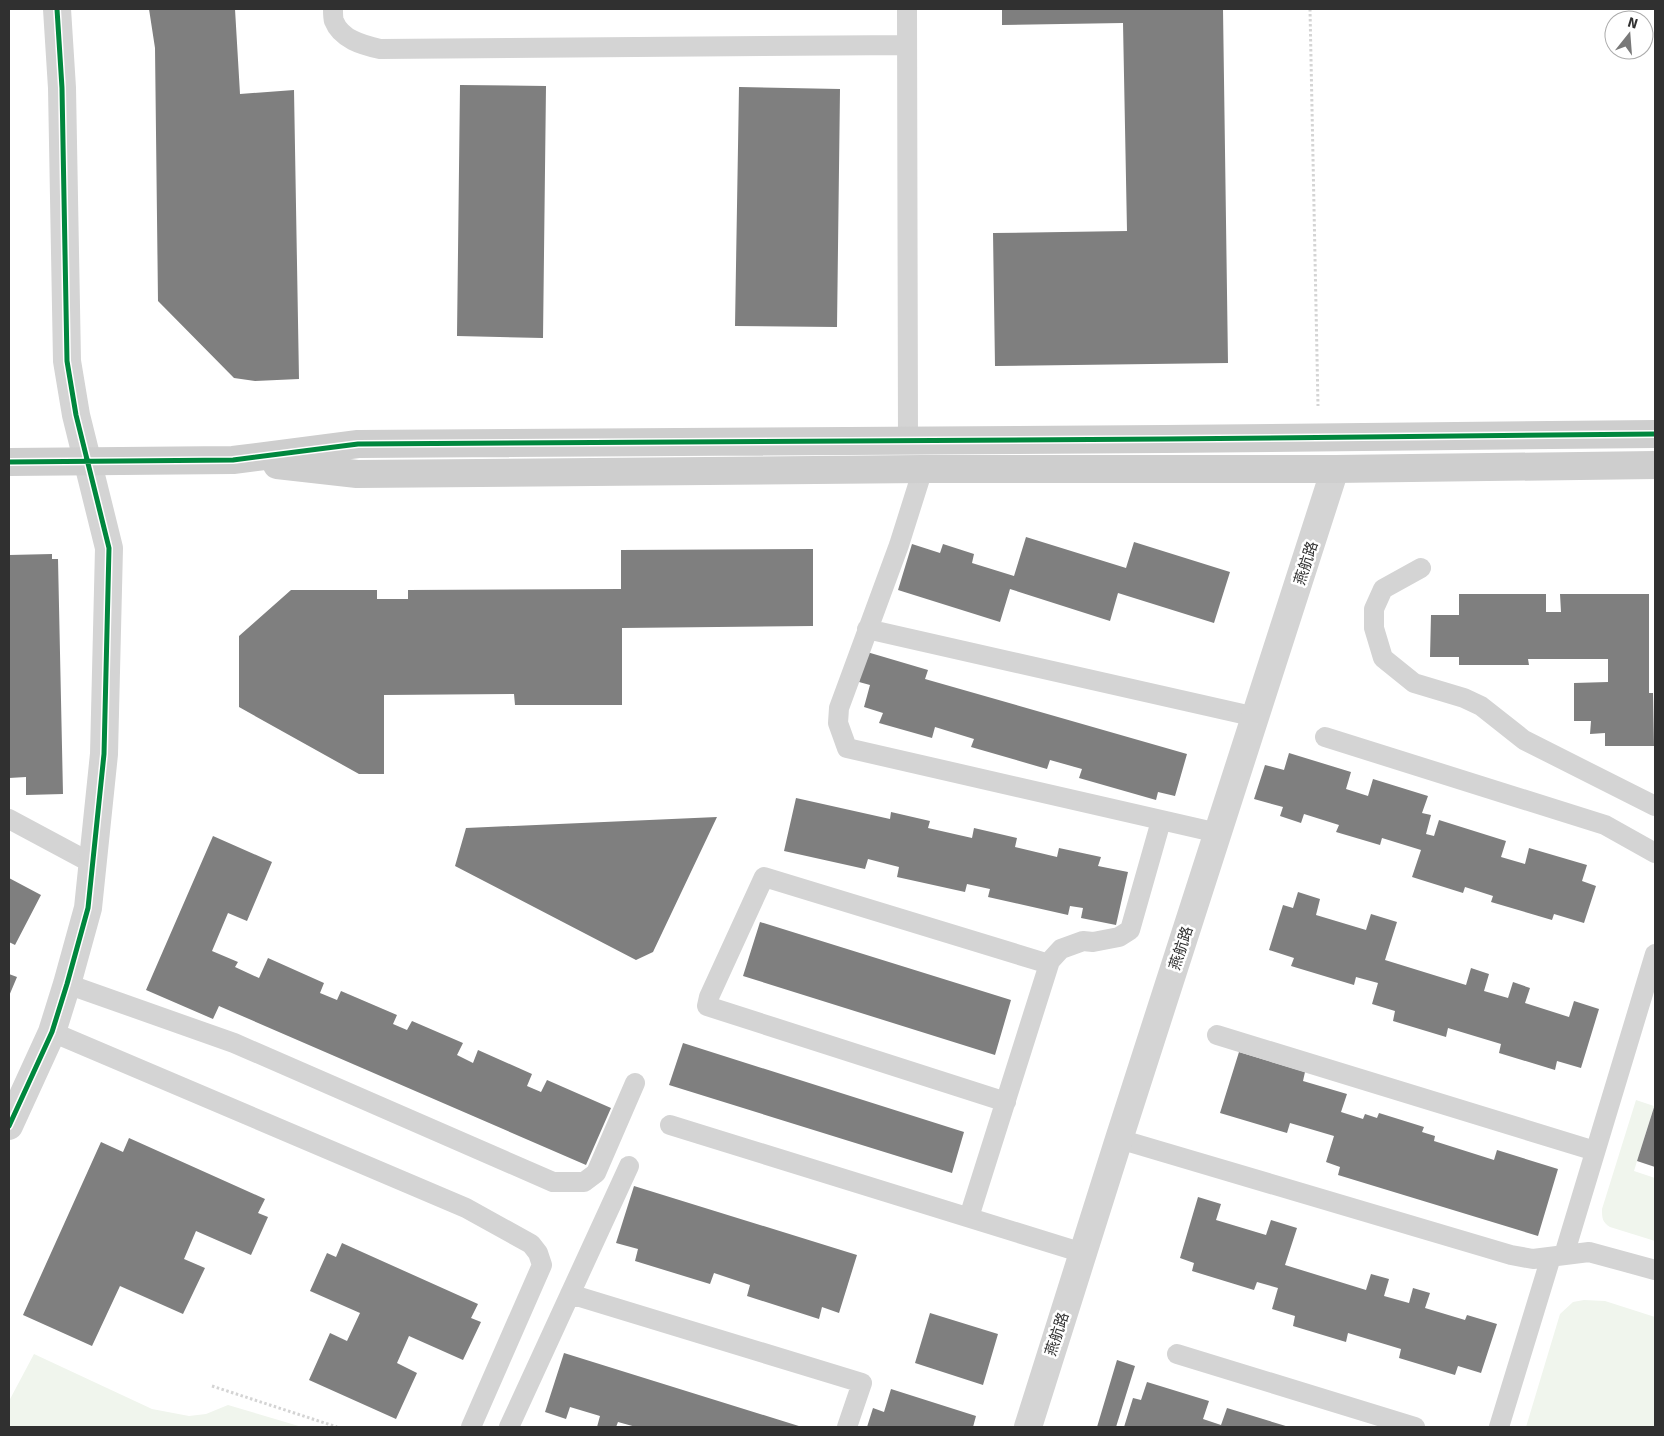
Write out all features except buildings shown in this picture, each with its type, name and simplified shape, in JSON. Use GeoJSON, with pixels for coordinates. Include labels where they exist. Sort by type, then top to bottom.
{"type":"FeatureCollection","features":[{"type":"Feature","properties":{"kind":"street"},"geometry":{"type":"LineString","coordinates":[[9,1126],[52,1032],[88,908],[104,754],[109,548],[76,415],[67,362],[62,88],[57,9]]}},
{"type":"Feature","properties":{"kind":"street"},"geometry":{"type":"LineString","coordinates":[[233,460],[358,444],[1655,434]]}},
{"type":"Feature","properties":{"kind":"street"},"geometry":{"type":"LineString","coordinates":[[9,462],[233,460],[357,474],[1335,469],[1655,465]]}},
{"type":"Feature","properties":{"kind":"street","name":"燕航路"},"geometry":{"type":"LineString","coordinates":[[1028,1427],[1119,1138],[1335,469]]}},
{"type":"Feature","properties":{"kind":"lane"},"geometry":{"type":"LineString","coordinates":[[333,9],[334,20],[345,35],[362,45],[380,49],[907,45]]}},
{"type":"Feature","properties":{"kind":"lane"},"geometry":{"type":"LineString","coordinates":[[907,9],[908,440]]}},
{"type":"Feature","properties":{"kind":"lane"},"geometry":{"type":"LineString","coordinates":[[923,470],[899,545],[839,708],[838,723],[847,748],[1218,833]]}},
{"type":"Feature","properties":{"kind":"lane"},"geometry":{"type":"LineString","coordinates":[[1421,568],[1383,589],[1374,609],[1374,628],[1383,658],[1414,682],[1464,698],[1481,706],[1524,740],[1655,806]]}},
{"type":"Feature","properties":{"kind":"lane"},"geometry":{"type":"LineString","coordinates":[[867,629],[1256,717]]}},
{"type":"Feature","properties":{"kind":"lane"},"geometry":{"type":"LineString","coordinates":[[1325,737],[1605,825],[1655,853]]}},
{"type":"Feature","properties":{"kind":"lane"},"geometry":{"type":"LineString","coordinates":[[9,819],[93,864]]}},
{"type":"Feature","properties":{"kind":"lane"},"geometry":{"type":"LineString","coordinates":[[969,1217],[1050,964],[1061,949],[1083,941],[1093,942],[1119,937],[1130,930],[1161,821]]}},
{"type":"Feature","properties":{"kind":"lane"},"geometry":{"type":"LineString","coordinates":[[1006,1102],[708,1006],[709,997],[764,877],[1050,964]]}},
{"type":"Feature","properties":{"kind":"lane"},"geometry":{"type":"LineString","coordinates":[[1498,1427],[1595,1151],[1655,954]]}},
{"type":"Feature","properties":{"kind":"lane"},"geometry":{"type":"LineString","coordinates":[[67,984],[234,1043],[553,1182],[584,1182],[596,1173],[635,1083]]}},
{"type":"Feature","properties":{"kind":"lane"},"geometry":{"type":"LineString","coordinates":[[52,1032],[466,1208],[531,1244],[538,1253],[542,1265],[471,1427]]}},
{"type":"Feature","properties":{"kind":"lane"},"geometry":{"type":"LineString","coordinates":[[1217,1035],[1595,1151]]}},
{"type":"Feature","properties":{"kind":"lane"},"geometry":{"type":"LineString","coordinates":[[670,1125],[1083,1253]]}},
{"type":"Feature","properties":{"kind":"lane"},"geometry":{"type":"LineString","coordinates":[[1119,1138],[1511,1255],[1533,1259],[1589,1252],[1655,1270]]}},
{"type":"Feature","properties":{"kind":"lane"},"geometry":{"type":"LineString","coordinates":[[509,1427],[629,1166]]}},
{"type":"Feature","properties":{"kind":"lane"},"geometry":{"type":"LineString","coordinates":[[570,1294],[862,1383],[847,1427]]}},
{"type":"Feature","properties":{"kind":"lane"},"geometry":{"type":"LineString","coordinates":[[1177,1354],[1415,1427]]}},
{"type":"Feature","properties":{"kind":"path"},"geometry":{"type":"LineString","coordinates":[[1310,9],[1319,437]]}},
{"type":"Feature","properties":{"kind":"path"},"geometry":{"type":"LineString","coordinates":[[212,1386],[337,1427]]}},
{"type":"Feature","properties":{"kind":"shaded area"},"geometry":{"type":"Polygon","coordinates":[[[1636,1100],[1654,1106],[1634,1171],[1655,1178],[1655,1241],[1610,1227],[1602,1217],[1602,1209],[1636,1100]]]}},
{"type":"Feature","properties":{"kind":"shaded area"},"geometry":{"type":"Polygon","coordinates":[[[1584,1300],[1605,1301],[1655,1317],[1655,1427],[1526,1427],[1560,1314],[1573,1302],[1584,1300]]]}},
{"type":"Feature","properties":{"kind":"shaded area"},"geometry":{"type":"Polygon","coordinates":[[[34,1354],[152,1409],[189,1416],[206,1414],[228,1405],[302,1427],[9,1427],[9,1401],[34,1354]]]}},
{"type":"Feature","properties":{"kind":"cycle path"},"geometry":{"type":"LineString","coordinates":[[9,1126],[52,1032],[88,908],[104,754],[109,548],[76,415],[67,361],[62,88],[57,9]]}},
{"type":"Feature","properties":{"kind":"cycle path"},"geometry":{"type":"LineString","coordinates":[[9,462],[233,460],[358,444],[1655,434]]}}]}
